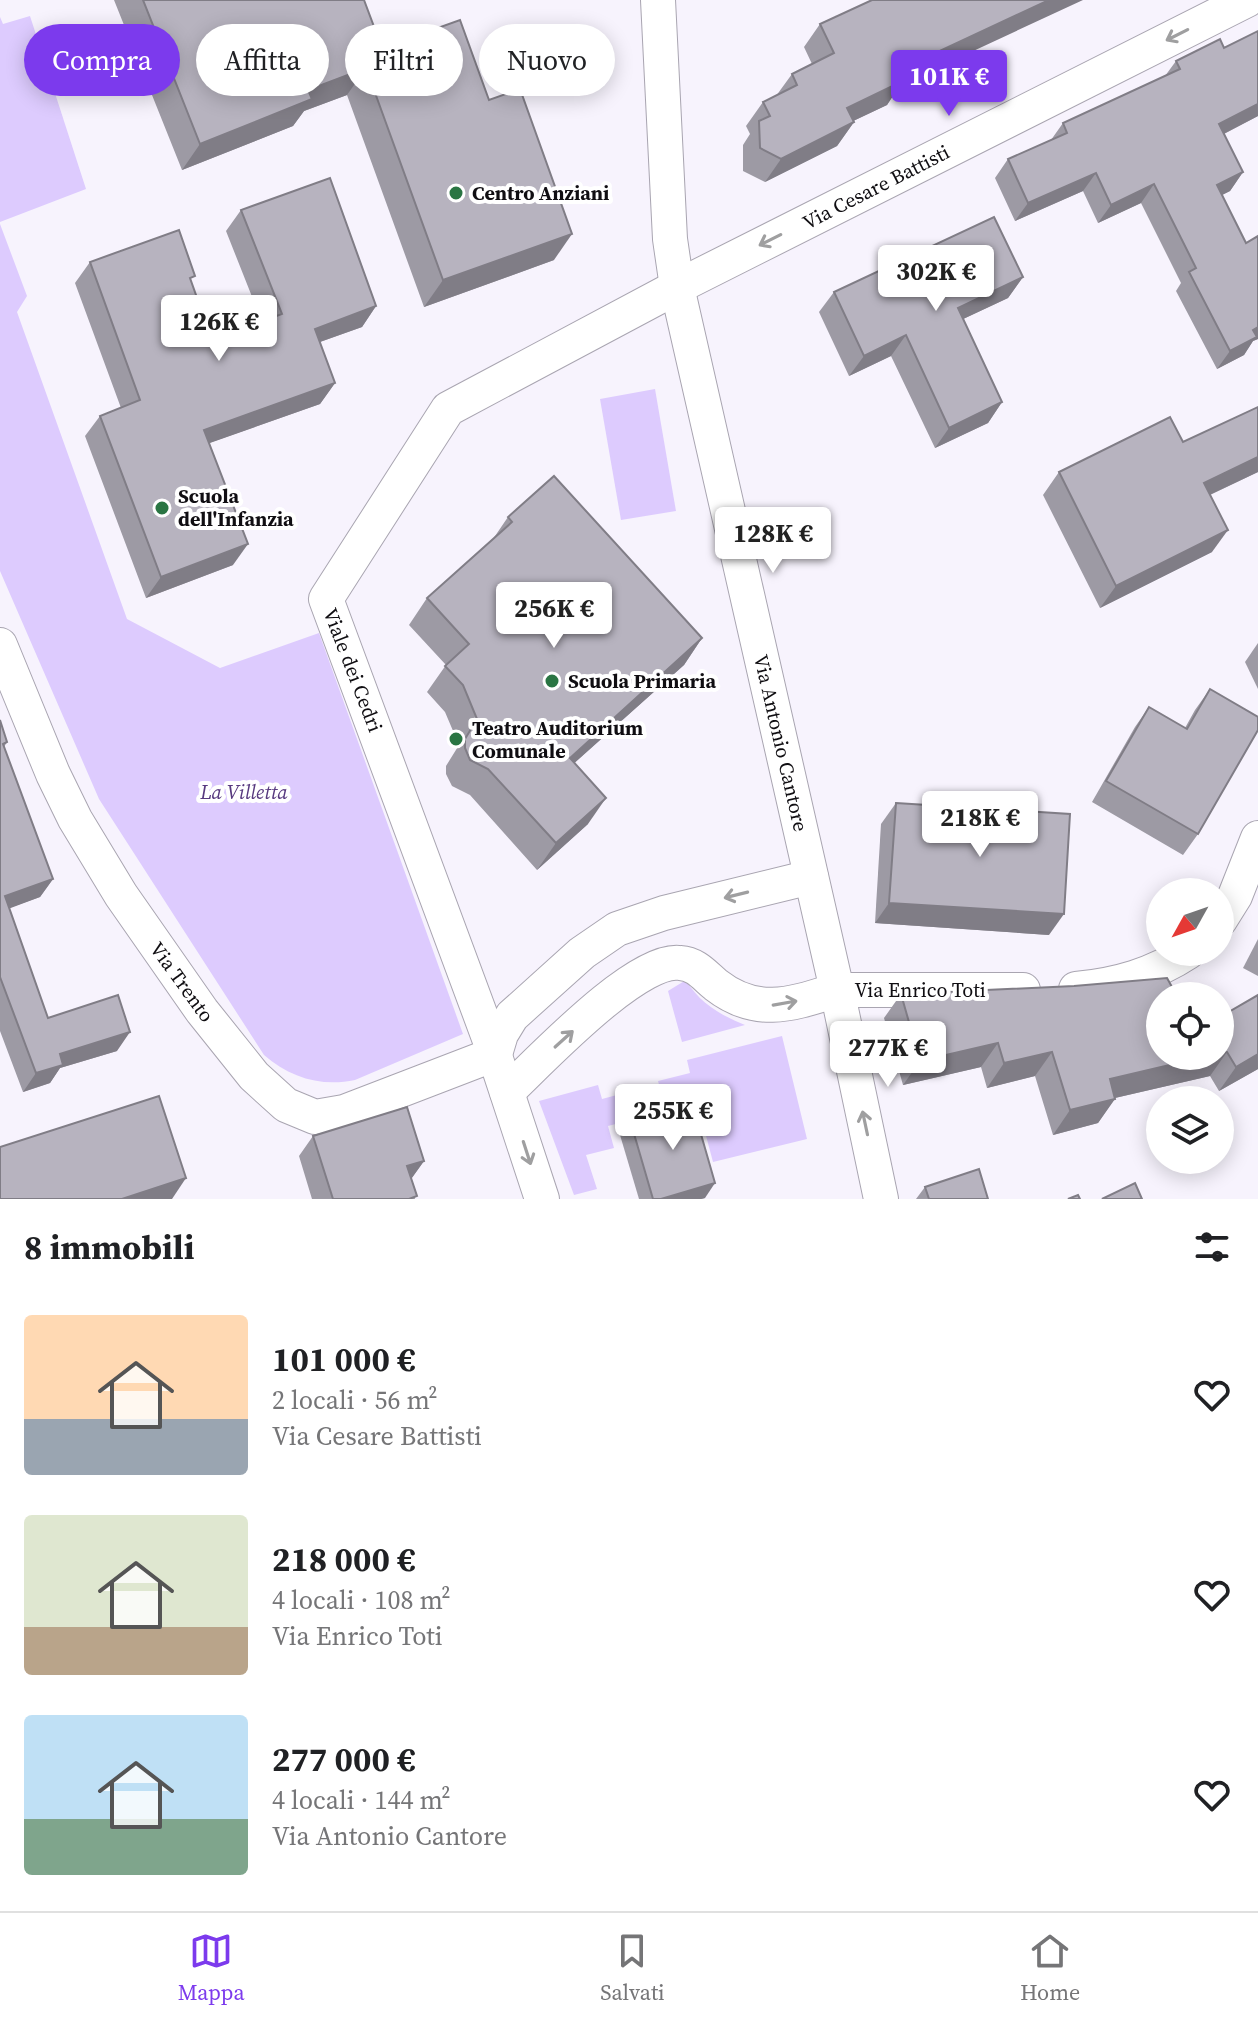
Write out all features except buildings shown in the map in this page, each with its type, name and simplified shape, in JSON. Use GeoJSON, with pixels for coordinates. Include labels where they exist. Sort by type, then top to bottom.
{"type":"FeatureCollection","features":[{"type":"Feature","properties":{"kind":"street","name":"Via Antonio Cantore"},"geometry":{"type":"LineString","coordinates":[[658,0],[670,239],[677,287],[837,990],[881,1199]]}},
{"type":"Feature","properties":{"kind":"street","name":"Via Cesare Battisti"},"geometry":{"type":"LineString","coordinates":[[677,287],[1247,0]]}},
{"type":"Feature","properties":{"kind":"street","name":"Viale dei Cedri"},"geometry":{"type":"LineString","coordinates":[[542,1199],[495,1054],[326,599],[448,409],[677,287]]}},
{"type":"Feature","properties":{"kind":"street","name":"Via Trento"},"geometry":{"type":"LineString","coordinates":[[0,645],[53,774],[103,866],[146,932],[232,1051],[276,1097],[298,1112],[325,1117],[495,1054]]}},
{"type":"Feature","properties":{"kind":"street"},"geometry":{"type":"LineString","coordinates":[[1234,898],[1258,838]]}},
{"type":"Feature","properties":{"kind":"street"},"geometry":{"type":"LineString","coordinates":[[495,1054],[501,1034],[512,1016],[604,935],[664,913],[811,877]]}},
{"type":"Feature","properties":{"kind":"street","name":"Via Enrico Toti"},"geometry":{"type":"LineString","coordinates":[[507,1092],[622,986],[657,966],[678,962],[694,966],[736,998],[767,1006],[837,990],[1055,990],[1091,987],[1146,975],[1162,966]]}},
{"type":"Feature","properties":{"kind":"green space"},"geometry":{"type":"Polygon","coordinates":[[[30,16],[33,24],[24,24],[24,96],[56,96],[86,189],[0,222],[0,17],[3,24],[30,16]]]}},
{"type":"Feature","properties":{"kind":"green space","name":"La Villetta"},"geometry":{"type":"Polygon","coordinates":[[[0,224],[27,296],[17,312],[127,619],[220,668],[319,633],[463,1034],[355,1080],[343,1082],[307,1079],[274,1063],[264,1055],[99,799],[0,571],[0,224]]]}},
{"type":"Feature","properties":{"kind":"green space"},"geometry":{"type":"Polygon","coordinates":[[[655,389],[676,511],[621,520],[600,399],[655,389]]]}},
{"type":"Feature","properties":{"kind":"green space"},"geometry":{"type":"Polygon","coordinates":[[[686,980],[712,1008],[745,1025],[682,1042],[668,991],[686,980]]]}},
{"type":"Feature","properties":{"kind":"green space"},"geometry":{"type":"Polygon","coordinates":[[[782,1036],[807,1139],[713,1162],[697,1102],[666,1109],[658,1081],[690,1073],[687,1060],[782,1036]]]}},
{"type":"Feature","properties":{"kind":"green space"},"geometry":{"type":"Polygon","coordinates":[[[598,1085],[602,1099],[632,1091],[639,1118],[608,1126],[614,1148],[586,1155],[597,1189],[574,1195],[539,1101],[598,1085]]]}},
{"type":"Feature","properties":{"kind":"place","name":"Centro Anziani"},"geometry":{"type":"Point","coordinates":[456,193]}},
{"type":"Feature","properties":{"kind":"place","name":"Scuola dell'Infanzia"},"geometry":{"type":"Point","coordinates":[162,508]}},
{"type":"Feature","properties":{"kind":"place","name":"Scuola Primaria"},"geometry":{"type":"Point","coordinates":[552,681]}},
{"type":"Feature","properties":{"kind":"place","name":"Teatro Auditorium Comunale"},"geometry":{"type":"Point","coordinates":[456,739]}}]}
